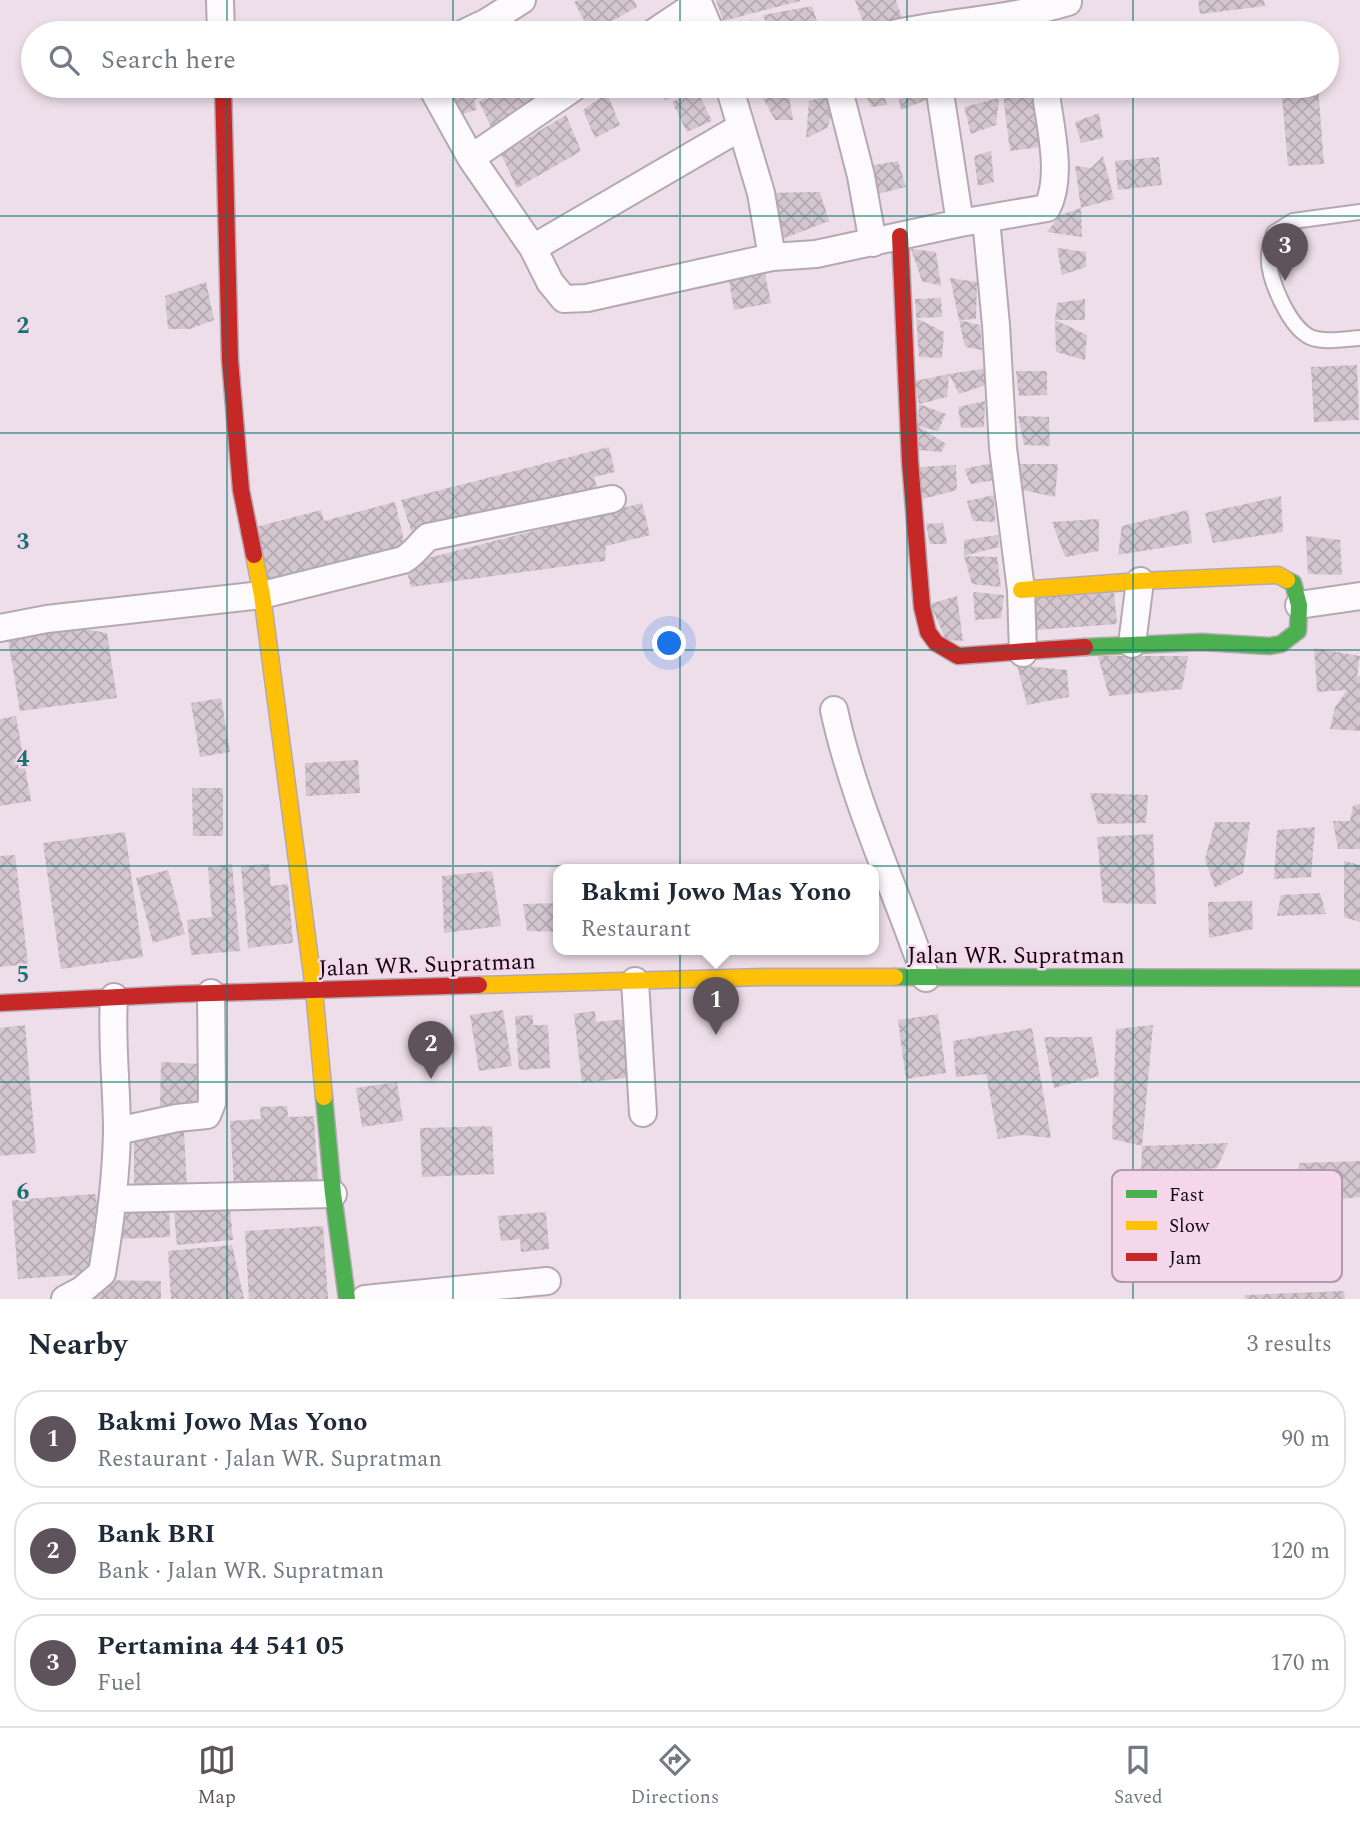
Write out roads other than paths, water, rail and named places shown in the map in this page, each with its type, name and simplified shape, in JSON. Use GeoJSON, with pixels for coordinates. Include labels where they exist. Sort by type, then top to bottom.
{"type":"FeatureCollection","features":[{"type":"Feature","properties":{"kind":"street"},"geometry":{"type":"LineString","coordinates":[[220,0],[221,21]]}},
{"type":"Feature","properties":{"kind":"street"},"geometry":{"type":"LineString","coordinates":[[477,18],[522,0]]}},
{"type":"Feature","properties":{"kind":"street"},"geometry":{"type":"LineString","coordinates":[[670,21],[698,1],[706,21]]}},
{"type":"Feature","properties":{"kind":"street"},"geometry":{"type":"LineString","coordinates":[[1040,21],[1068,2]]}},
{"type":"Feature","properties":{"kind":"street"},"geometry":{"type":"LineString","coordinates":[[223,98],[230,360],[241,490],[262,595],[314,990],[346,1299]]}},
{"type":"Feature","properties":{"kind":"street"},"geometry":{"type":"LineString","coordinates":[[438,98],[471,158],[533,248],[550,282],[564,299],[587,298],[772,257],[816,254],[960,223],[1046,208],[1053,196],[1056,180],[1046,98]]}},
{"type":"Feature","properties":{"kind":"street"},"geometry":{"type":"LineString","coordinates":[[471,158],[558,98]]}},
{"type":"Feature","properties":{"kind":"street"},"geometry":{"type":"LineString","coordinates":[[733,98],[761,193],[772,257]]}},
{"type":"Feature","properties":{"kind":"street"},"geometry":{"type":"LineString","coordinates":[[841,98],[861,176],[873,243]]}},
{"type":"Feature","properties":{"kind":"street"},"geometry":{"type":"LineString","coordinates":[[941,98],[960,223]]}},
{"type":"Feature","properties":{"kind":"street"},"geometry":{"type":"LineString","coordinates":[[533,248],[741,127]]}},
{"type":"Feature","properties":{"kind":"street"},"geometry":{"type":"LineString","coordinates":[[986,219],[996,325],[1003,448],[1021,590],[1023,653]]}},
{"type":"Feature","properties":{"kind":"street"},"geometry":{"type":"LineString","coordinates":[[900,236],[910,461],[926,629],[940,648],[958,656],[1132,644],[1281,644],[1298,631],[1299,605],[1293,583],[1278,575],[1021,590]]}},
{"type":"Feature","properties":{"kind":"street"},"geometry":{"type":"LineString","coordinates":[[0,628],[47,619],[262,595],[403,560],[414,554],[428,537],[612,499]]}},
{"type":"Feature","properties":{"kind":"street"},"geometry":{"type":"LineString","coordinates":[[1132,644],[1140,581]]}},
{"type":"Feature","properties":{"kind":"street"},"geometry":{"type":"LineString","coordinates":[[1299,605],[1360,596]]}},
{"type":"Feature","properties":{"kind":"street"},"geometry":{"type":"LineString","coordinates":[[834,710],[845,758],[926,978]]}},
{"type":"Feature","properties":{"kind":"street","name":"Jalan WR. Supratman"},"geometry":{"type":"LineString","coordinates":[[0,1003],[211,993],[766,977],[1360,978]]}},
{"type":"Feature","properties":{"kind":"street"},"geometry":{"type":"LineString","coordinates":[[635,981],[643,1113]]}},
{"type":"Feature","properties":{"kind":"street"},"geometry":{"type":"LineString","coordinates":[[117,1131],[177,1118],[207,1115],[212,1103],[211,993]]}},
{"type":"Feature","properties":{"kind":"street"},"geometry":{"type":"LineString","coordinates":[[65,1299],[82,1290],[102,1273],[114,1199],[117,1131],[112,1031],[114,997]]}},
{"type":"Feature","properties":{"kind":"street"},"geometry":{"type":"LineString","coordinates":[[114,1199],[334,1194]]}},
{"type":"Feature","properties":{"kind":"street"},"geometry":{"type":"LineString","coordinates":[[365,1299],[547,1281]]}},
{"type":"Feature","properties":{"kind":"lane"},"geometry":{"type":"LineString","coordinates":[[1360,212],[1293,221],[1274,233],[1268,257],[1279,296],[1290,320],[1310,337],[1328,340],[1360,338]]}},
{"type":"Feature","properties":{"kind":"place","name":"Pertamina 44 541 05"},"geometry":{"type":"Point","coordinates":[1285,281]}},
{"type":"Feature","properties":{"kind":"place","name":"Bakmi Jowo Mas Yono"},"geometry":{"type":"Point","coordinates":[716,1035]}},
{"type":"Feature","properties":{"kind":"place","name":"Bank BRI"},"geometry":{"type":"Point","coordinates":[431,1079]}}]}
